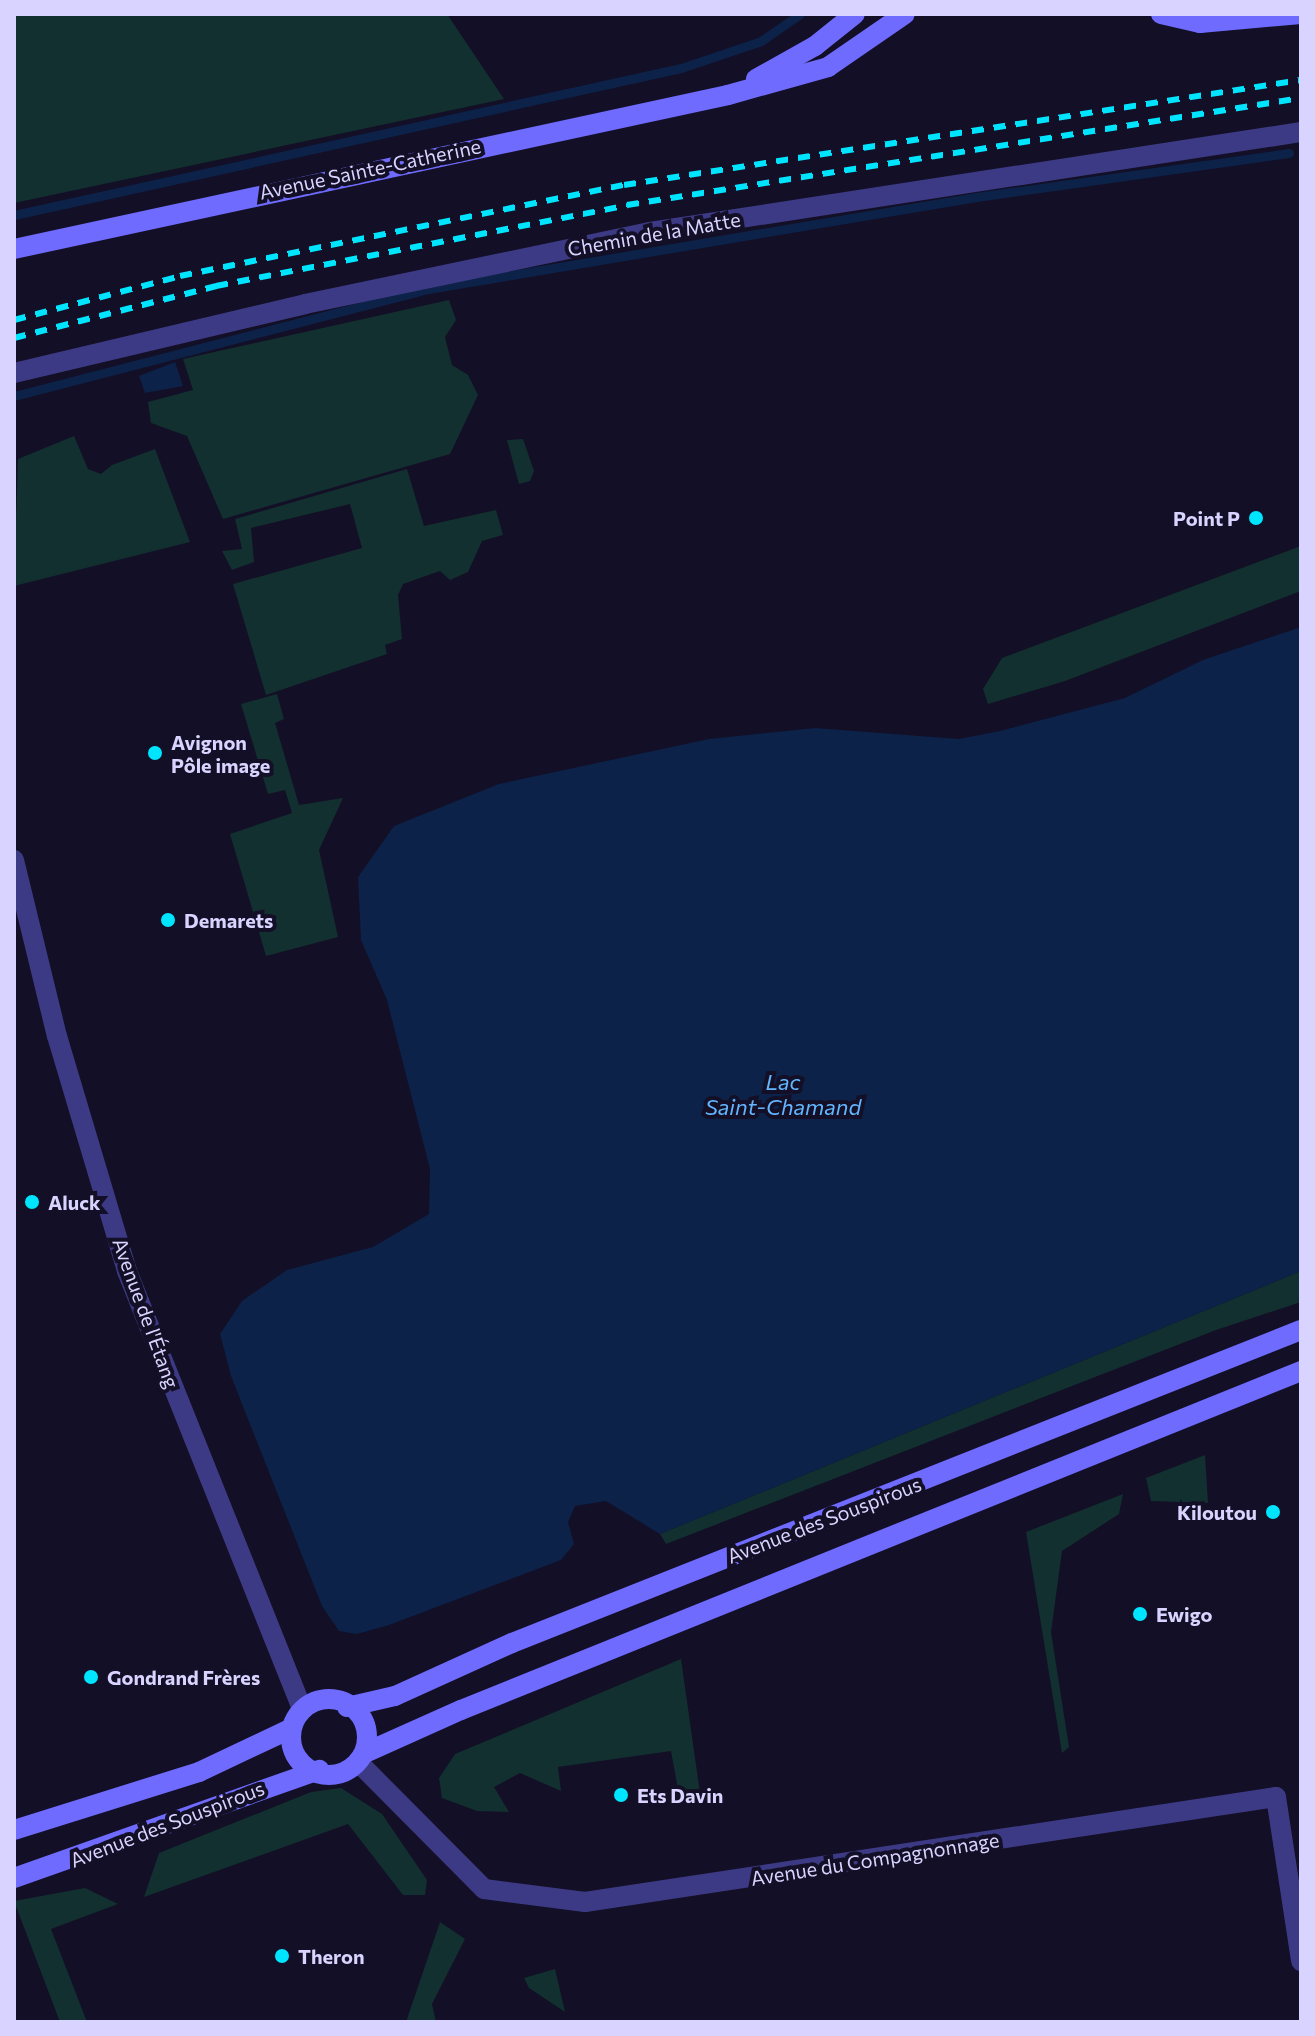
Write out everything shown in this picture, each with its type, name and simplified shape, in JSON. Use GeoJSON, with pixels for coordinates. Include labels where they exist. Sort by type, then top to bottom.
{"type":"FeatureCollection","features":[{"type":"Feature","properties":{"kind":"main road"},"geometry":{"type":"LineString","coordinates":[[728,95],[815,46],[855,14]]}},
{"type":"Feature","properties":{"kind":"main road"},"geometry":{"type":"LineString","coordinates":[[728,95],[828,67],[905,14]]}},
{"type":"Feature","properties":{"kind":"main road"},"geometry":{"type":"LineString","coordinates":[[1161,14],[1200,23],[1301,14]]}},
{"type":"Feature","properties":{"kind":"main road","name":"Avenue Sainte-Catherine"},"geometry":{"type":"LineString","coordinates":[[14,249],[728,95]]}},
{"type":"Feature","properties":{"kind":"main road","name":"Avenue des Souspirous"},"geometry":{"type":"LineString","coordinates":[[347,1707],[395,1696],[500,1648],[1301,1330]]}},
{"type":"Feature","properties":{"kind":"main road","name":"Avenue des Souspirous"},"geometry":{"type":"LineString","coordinates":[[364,1758],[461,1710],[1301,1371]]}},
{"type":"Feature","properties":{"kind":"main road"},"geometry":{"type":"LineString","coordinates":[[326,1701],[347,1707],[366,1727],[364,1758],[341,1772],[319,1770],[294,1751],[290,1729],[301,1707],[326,1701]]}},
{"type":"Feature","properties":{"kind":"main road","name":"Avenue des Souspirous"},"geometry":{"type":"LineString","coordinates":[[14,1830],[199,1772],[290,1729]]}},
{"type":"Feature","properties":{"kind":"main road","name":"Avenue des Souspirous"},"geometry":{"type":"LineString","coordinates":[[14,1878],[319,1770]]}},
{"type":"Feature","properties":{"kind":"street","name":"Chemin de la Matte"},"geometry":{"type":"LineString","coordinates":[[14,373],[305,304],[650,232],[1301,132]]}},
{"type":"Feature","properties":{"kind":"street","name":"Avenue de l'Étang"},"geometry":{"type":"LineString","coordinates":[[14,860],[57,1036],[127,1271],[301,1707]]}},
{"type":"Feature","properties":{"kind":"street","name":"Avenue du Compagnonnage"},"geometry":{"type":"LineString","coordinates":[[364,1758],[484,1889],[585,1902],[1276,1797],[1301,1961]]}},
{"type":"Feature","properties":{"kind":"green space"},"geometry":{"type":"Polygon","coordinates":[[[14,14],[447,14],[504,99],[14,203],[14,14]]]}},
{"type":"Feature","properties":{"kind":"green space"},"geometry":{"type":"Polygon","coordinates":[[[449,300],[456,320],[445,337],[452,365],[468,375],[478,395],[450,454],[223,519],[187,436],[151,423],[148,402],[193,390],[183,359],[449,300]]]}},
{"type":"Feature","properties":{"kind":"green space"},"geometry":{"type":"Polygon","coordinates":[[[74,436],[88,469],[101,474],[112,465],[155,449],[190,542],[14,586],[18,459],[74,436]]]}},
{"type":"Feature","properties":{"kind":"green space"},"geometry":{"type":"Polygon","coordinates":[[[523,439],[534,471],[530,481],[519,484],[507,440],[523,439]]]}},
{"type":"Feature","properties":{"kind":"green space"},"geometry":{"type":"Polygon","coordinates":[[[407,469],[424,526],[496,510],[503,535],[482,541],[468,572],[450,580],[440,571],[403,584],[398,595],[402,639],[385,645],[387,654],[266,695],[233,584],[362,548],[350,504],[251,528],[254,562],[232,570],[222,551],[242,549],[235,519],[407,469]]]}},
{"type":"Feature","properties":{"kind":"green space"},"geometry":{"type":"Polygon","coordinates":[[[1301,546],[1301,591],[1065,681],[988,704],[983,689],[1002,658],[1301,546]]]}},
{"type":"Feature","properties":{"kind":"green space"},"geometry":{"type":"Polygon","coordinates":[[[277,694],[284,719],[275,723],[299,805],[343,798],[319,850],[338,937],[266,956],[230,834],[292,813],[285,790],[268,794],[241,704],[277,694]]]}},
{"type":"Feature","properties":{"kind":"green space"},"geometry":{"type":"Polygon","coordinates":[[[1301,1271],[1301,1302],[1216,1330],[666,1544],[660,1534],[1301,1271]]]}},
{"type":"Feature","properties":{"kind":"green space"},"geometry":{"type":"Polygon","coordinates":[[[1205,1455],[1208,1503],[1151,1501],[1146,1478],[1205,1455]]]}},
{"type":"Feature","properties":{"kind":"green space"},"geometry":{"type":"Polygon","coordinates":[[[1123,1494],[1119,1514],[1062,1551],[1051,1632],[1069,1747],[1062,1753],[1026,1532],[1123,1494]]]}},
{"type":"Feature","properties":{"kind":"green space"},"geometry":{"type":"Polygon","coordinates":[[[681,1659],[701,1800],[680,1800],[671,1751],[558,1767],[561,1791],[520,1773],[494,1787],[509,1812],[477,1811],[442,1798],[439,1778],[455,1754],[681,1659]]]}},
{"type":"Feature","properties":{"kind":"green space"},"geometry":{"type":"Polygon","coordinates":[[[341,1788],[382,1814],[427,1880],[425,1895],[403,1895],[348,1824],[144,1897],[159,1853],[311,1792],[341,1788]]]}},
{"type":"Feature","properties":{"kind":"green space"},"geometry":{"type":"Polygon","coordinates":[[[85,1888],[118,1904],[51,1929],[87,2022],[60,2022],[14,1901],[85,1888]]]}},
{"type":"Feature","properties":{"kind":"green space"},"geometry":{"type":"Polygon","coordinates":[[[440,1922],[465,1939],[432,2004],[436,2022],[406,2022],[440,1922]]]}},
{"type":"Feature","properties":{"kind":"green space"},"geometry":{"type":"Polygon","coordinates":[[[555,1969],[565,2012],[529,1988],[524,1978],[555,1969]]]}},
{"type":"Feature","properties":{"kind":"water"},"geometry":{"type":"Polygon","coordinates":[[[175,362],[183,386],[145,393],[139,376],[175,362]]]}},
{"type":"Feature","properties":{"kind":"water","name":"Lac Saint-Chamand"},"geometry":{"type":"Polygon","coordinates":[[[1301,627],[1301,1271],[660,1534],[606,1501],[575,1506],[568,1522],[574,1544],[561,1560],[389,1625],[357,1634],[339,1631],[322,1606],[231,1376],[220,1334],[242,1301],[287,1270],[373,1247],[429,1214],[430,1169],[387,1000],[361,940],[358,877],[394,826],[499,784],[709,739],[815,728],[959,739],[1000,731],[1125,698],[1203,660],[1301,627]]]}},
{"type":"Feature","properties":{"kind":"waterway"},"geometry":{"type":"LineString","coordinates":[[14,215],[681,68],[761,41],[800,14]]}},
{"type":"Feature","properties":{"kind":"waterway"},"geometry":{"type":"LineString","coordinates":[[14,396],[428,289],[976,197],[1289,153]]}},
{"type":"Feature","properties":{"kind":"railway"},"geometry":{"type":"LineString","coordinates":[[14,320],[180,276],[624,185],[1301,80]]}},
{"type":"Feature","properties":{"kind":"railway"},"geometry":{"type":"LineString","coordinates":[[14,338],[216,286],[627,205],[1301,98]]}},
{"type":"Feature","properties":{"kind":"place","name":"Point P"},"geometry":{"type":"Point","coordinates":[1256,518]}},
{"type":"Feature","properties":{"kind":"place","name":"Avignon Pôle image"},"geometry":{"type":"Point","coordinates":[155,753]}},
{"type":"Feature","properties":{"kind":"place","name":"Demarets"},"geometry":{"type":"Point","coordinates":[168,920]}},
{"type":"Feature","properties":{"kind":"place","name":"Aluck"},"geometry":{"type":"Point","coordinates":[32,1202]}},
{"type":"Feature","properties":{"kind":"place","name":"Kiloutou"},"geometry":{"type":"Point","coordinates":[1273,1512]}},
{"type":"Feature","properties":{"kind":"place","name":"Ewigo"},"geometry":{"type":"Point","coordinates":[1140,1614]}},
{"type":"Feature","properties":{"kind":"place","name":"Gondrand Frères"},"geometry":{"type":"Point","coordinates":[91,1677]}},
{"type":"Feature","properties":{"kind":"place","name":"Ets Davin"},"geometry":{"type":"Point","coordinates":[621,1795]}},
{"type":"Feature","properties":{"kind":"place","name":"Theron"},"geometry":{"type":"Point","coordinates":[282,1956]}}]}
